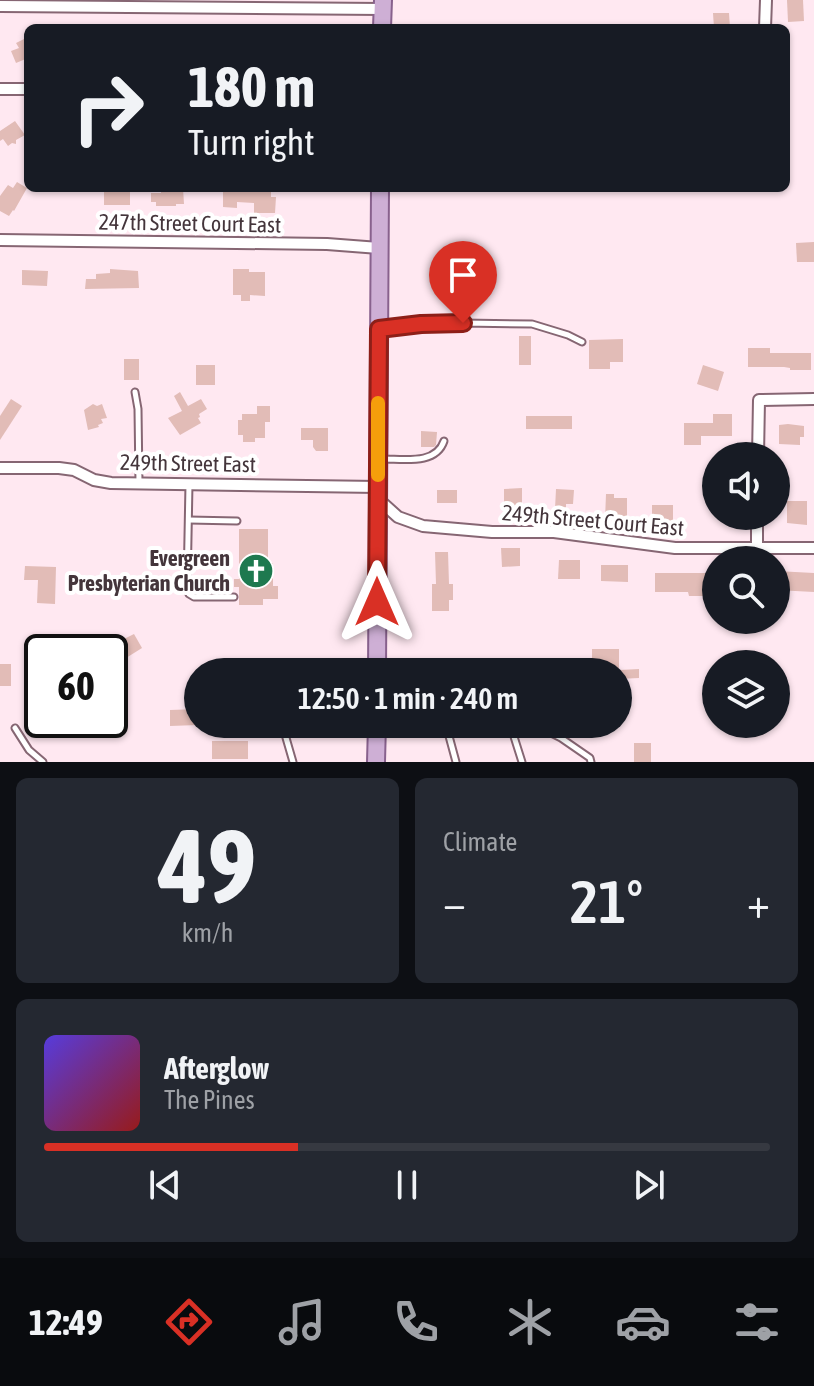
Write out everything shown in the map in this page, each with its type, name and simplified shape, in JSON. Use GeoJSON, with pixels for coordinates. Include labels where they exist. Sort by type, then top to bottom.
{"type":"FeatureCollection","features":[{"type":"Feature","properties":{"kind":"main road"},"geometry":{"type":"LineString","coordinates":[[382,24],[383,4]]}},
{"type":"Feature","properties":{"kind":"main road"},"geometry":{"type":"LineString","coordinates":[[377,658],[380,192]]}},
{"type":"Feature","properties":{"kind":"main road"},"geometry":{"type":"LineString","coordinates":[[376,762],[377,738]]}},
{"type":"Feature","properties":{"kind":"street"},"geometry":{"type":"LineString","coordinates":[[765,24],[766,0]]}},
{"type":"Feature","properties":{"kind":"street"},"geometry":{"type":"LineString","coordinates":[[0,6],[383,4]]}},
{"type":"Feature","properties":{"kind":"street"},"geometry":{"type":"LineString","coordinates":[[0,89],[24,89]]}},
{"type":"Feature","properties":{"kind":"street","name":"247th Street Court East"},"geometry":{"type":"LineString","coordinates":[[0,240],[327,244],[379,248]]}},
{"type":"Feature","properties":{"kind":"street"},"geometry":{"type":"LineString","coordinates":[[758,442],[759,400],[814,399]]}},
{"type":"Feature","properties":{"kind":"street","name":"249th Street East"},"geometry":{"type":"LineString","coordinates":[[0,468],[59,468],[74,470],[94,480],[139,484],[189,483],[378,492]]}},
{"type":"Feature","properties":{"kind":"street","name":"249th Street Court East"},"geometry":{"type":"LineString","coordinates":[[378,492],[398,517],[417,524],[492,532],[554,532],[675,548],[702,548]]}},
{"type":"Feature","properties":{"kind":"street","name":"249th Street Court East"},"geometry":{"type":"LineString","coordinates":[[790,548],[814,548]]}},
{"type":"Feature","properties":{"kind":"lane"},"geometry":{"type":"LineString","coordinates":[[379,329],[421,324],[532,324],[582,342]]}},
{"type":"Feature","properties":{"kind":"lane"},"geometry":{"type":"LineString","coordinates":[[135,392],[139,484]]}},
{"type":"Feature","properties":{"kind":"lane"},"geometry":{"type":"LineString","coordinates":[[378,459],[434,456],[441,450],[444,441]]}},
{"type":"Feature","properties":{"kind":"lane"},"geometry":{"type":"LineString","coordinates":[[189,483],[187,589],[194,597],[234,597]]}},
{"type":"Feature","properties":{"kind":"lane"},"geometry":{"type":"LineString","coordinates":[[189,520],[237,521]]}},
{"type":"Feature","properties":{"kind":"lane"},"geometry":{"type":"LineString","coordinates":[[15,728],[29,750],[43,762]]}},
{"type":"Feature","properties":{"kind":"lane"},"geometry":{"type":"LineString","coordinates":[[286,738],[293,762]]}},
{"type":"Feature","properties":{"kind":"lane"},"geometry":{"type":"LineString","coordinates":[[451,738],[456,762]]}},
{"type":"Feature","properties":{"kind":"lane"},"geometry":{"type":"LineString","coordinates":[[514,738],[522,762]]}},
{"type":"Feature","properties":{"kind":"lane"},"geometry":{"type":"LineString","coordinates":[[561,738],[590,758],[591,762]]}},
{"type":"Feature","properties":{"kind":"building"},"geometry":{"type":"Polygon","coordinates":[[[787,0],[803,0],[804,21],[788,22],[787,0]]]}},
{"type":"Feature","properties":{"kind":"building"},"geometry":{"type":"Polygon","coordinates":[[[713,13],[729,13],[730,24],[714,24],[713,13]]]}},
{"type":"Feature","properties":{"kind":"building"},"geometry":{"type":"Polygon","coordinates":[[[24,39],[24,60],[16,63],[11,51],[19,48],[16,43],[24,39]]]}},
{"type":"Feature","properties":{"kind":"building"},"geometry":{"type":"Polygon","coordinates":[[[15,121],[24,136],[16,140],[16,144],[8,146],[3,139],[0,141],[0,131],[15,121]]]}},
{"type":"Feature","properties":{"kind":"building"},"geometry":{"type":"Polygon","coordinates":[[[17,182],[24,186],[25,192],[9,216],[0,211],[0,196],[8,185],[13,188],[17,182]]]}},
{"type":"Feature","properties":{"kind":"building"},"geometry":{"type":"Polygon","coordinates":[[[104,192],[130,192],[130,205],[104,205],[104,192]]]}},
{"type":"Feature","properties":{"kind":"building"},"geometry":{"type":"Polygon","coordinates":[[[183,192],[184,204],[156,206],[156,202],[151,202],[151,193],[183,192]]]}},
{"type":"Feature","properties":{"kind":"building"},"geometry":{"type":"Polygon","coordinates":[[[223,192],[271,192],[271,197],[276,197],[275,213],[254,213],[254,203],[237,202],[237,208],[223,207],[223,192]]]}},
{"type":"Feature","properties":{"kind":"building"},"geometry":{"type":"Polygon","coordinates":[[[814,242],[814,262],[797,262],[796,243],[814,242]]]}},
{"type":"Feature","properties":{"kind":"building"},"geometry":{"type":"Polygon","coordinates":[[[110,269],[138,271],[139,288],[85,289],[86,279],[96,279],[96,274],[110,273],[110,269]]]}},
{"type":"Feature","properties":{"kind":"building"},"geometry":{"type":"Polygon","coordinates":[[[233,269],[265,272],[265,296],[250,295],[250,301],[241,301],[241,295],[233,295],[233,269]]]}},
{"type":"Feature","properties":{"kind":"building"},"geometry":{"type":"Polygon","coordinates":[[[22,270],[48,271],[47,286],[22,285],[22,270]]]}},
{"type":"Feature","properties":{"kind":"building"},"geometry":{"type":"Polygon","coordinates":[[[519,336],[531,336],[531,365],[519,365],[519,336]]]}},
{"type":"Feature","properties":{"kind":"building"},"geometry":{"type":"Polygon","coordinates":[[[623,339],[623,362],[610,362],[610,369],[589,369],[589,340],[623,339]]]}},
{"type":"Feature","properties":{"kind":"building"},"geometry":{"type":"Polygon","coordinates":[[[748,348],[770,348],[770,353],[811,353],[811,370],[748,367],[748,348]]]}},
{"type":"Feature","properties":{"kind":"building"},"geometry":{"type":"Polygon","coordinates":[[[124,359],[139,359],[139,380],[124,380],[124,359]]]}},
{"type":"Feature","properties":{"kind":"building"},"geometry":{"type":"Polygon","coordinates":[[[196,365],[215,365],[215,385],[196,385],[196,365]]]}},
{"type":"Feature","properties":{"kind":"building"},"geometry":{"type":"Polygon","coordinates":[[[703,365],[724,372],[718,391],[697,384],[703,365]]]}},
{"type":"Feature","properties":{"kind":"building"},"geometry":{"type":"Polygon","coordinates":[[[180,392],[188,406],[201,399],[207,409],[199,414],[201,423],[180,435],[168,418],[182,411],[174,396],[180,392]]]}},
{"type":"Feature","properties":{"kind":"building"},"geometry":{"type":"Polygon","coordinates":[[[11,399],[22,406],[0,440],[0,416],[11,399]]]}},
{"type":"Feature","properties":{"kind":"building"},"geometry":{"type":"Polygon","coordinates":[[[93,404],[102,404],[107,418],[101,419],[103,423],[99,427],[88,430],[84,410],[93,404]]]}},
{"type":"Feature","properties":{"kind":"building"},"geometry":{"type":"Polygon","coordinates":[[[257,406],[270,406],[270,422],[265,422],[265,438],[243,442],[243,435],[238,435],[238,420],[242,420],[242,414],[257,414],[257,406]]]}},
{"type":"Feature","properties":{"kind":"building"},"geometry":{"type":"Polygon","coordinates":[[[713,414],[732,414],[732,436],[701,436],[701,445],[684,445],[684,423],[713,423],[713,414]]]}},
{"type":"Feature","properties":{"kind":"building"},"geometry":{"type":"Polygon","coordinates":[[[526,416],[572,416],[572,429],[526,429],[526,416]]]}},
{"type":"Feature","properties":{"kind":"building"},"geometry":{"type":"Polygon","coordinates":[[[779,425],[804,426],[800,445],[779,442],[779,425]]]}},
{"type":"Feature","properties":{"kind":"building"},"geometry":{"type":"Polygon","coordinates":[[[301,428],[328,428],[328,451],[316,451],[313,440],[301,440],[301,428]]]}},
{"type":"Feature","properties":{"kind":"building"},"geometry":{"type":"Polygon","coordinates":[[[421,431],[437,432],[434,447],[421,447],[421,431]]]}},
{"type":"Feature","properties":{"kind":"building"},"geometry":{"type":"Polygon","coordinates":[[[522,488],[522,507],[504,507],[504,489],[522,488]]]}},
{"type":"Feature","properties":{"kind":"building"},"geometry":{"type":"Polygon","coordinates":[[[556,489],[574,490],[573,504],[566,504],[566,509],[555,509],[556,489]]]}},
{"type":"Feature","properties":{"kind":"building"},"geometry":{"type":"Polygon","coordinates":[[[437,490],[457,490],[457,503],[437,503],[437,490]]]}},
{"type":"Feature","properties":{"kind":"building"},"geometry":{"type":"Polygon","coordinates":[[[606,494],[614,494],[614,498],[627,498],[627,517],[605,520],[606,494]]]}},
{"type":"Feature","properties":{"kind":"building"},"geometry":{"type":"Polygon","coordinates":[[[790,501],[807,501],[807,525],[790,523],[790,501]]]}},
{"type":"Feature","properties":{"kind":"building"},"geometry":{"type":"Polygon","coordinates":[[[652,505],[673,505],[673,524],[652,524],[652,505]]]}},
{"type":"Feature","properties":{"kind":"building","name":"Evergreen Presbyterian Church"},"geometry":{"type":"Polygon","coordinates":[[[239,529],[268,529],[268,563],[273,563],[273,586],[278,586],[278,599],[263,599],[263,605],[239,605],[239,587],[234,587],[234,579],[239,579],[239,529]]]}},
{"type":"Feature","properties":{"kind":"building"},"geometry":{"type":"Polygon","coordinates":[[[501,548],[520,548],[520,566],[502,567],[501,548]]]}},
{"type":"Feature","properties":{"kind":"building"},"geometry":{"type":"Polygon","coordinates":[[[435,552],[448,552],[449,584],[453,584],[449,611],[432,611],[432,584],[436,584],[435,552]]]}},
{"type":"Feature","properties":{"kind":"building"},"geometry":{"type":"Polygon","coordinates":[[[559,560],[580,560],[580,579],[558,579],[559,560]]]}},
{"type":"Feature","properties":{"kind":"building"},"geometry":{"type":"Polygon","coordinates":[[[601,565],[628,565],[628,582],[601,581],[601,565]]]}},
{"type":"Feature","properties":{"kind":"building"},"geometry":{"type":"Polygon","coordinates":[[[25,566],[56,567],[55,604],[37,603],[38,580],[24,580],[25,566]]]}},
{"type":"Feature","properties":{"kind":"building"},"geometry":{"type":"Polygon","coordinates":[[[790,572],[814,573],[814,592],[790,591],[790,572]]]}},
{"type":"Feature","properties":{"kind":"building"},"geometry":{"type":"Polygon","coordinates":[[[655,573],[702,573],[702,596],[689,596],[688,592],[655,592],[655,573]]]}},
{"type":"Feature","properties":{"kind":"building"},"geometry":{"type":"Polygon","coordinates":[[[134,634],[142,648],[128,657],[128,637],[134,634]]]}},
{"type":"Feature","properties":{"kind":"building"},"geometry":{"type":"Polygon","coordinates":[[[592,649],[619,649],[619,658],[592,658],[592,649]]]}},
{"type":"Feature","properties":{"kind":"building"},"geometry":{"type":"Polygon","coordinates":[[[0,664],[11,664],[11,686],[0,686],[0,664]]]}},
{"type":"Feature","properties":{"kind":"building"},"geometry":{"type":"Polygon","coordinates":[[[632,669],[639,669],[639,678],[632,678],[632,669]]]}},
{"type":"Feature","properties":{"kind":"building"},"geometry":{"type":"Polygon","coordinates":[[[170,710],[184,710],[184,726],[170,726],[170,710]]]}},
{"type":"Feature","properties":{"kind":"building"},"geometry":{"type":"Polygon","coordinates":[[[212,741],[248,741],[248,759],[212,759],[212,741]]]}},
{"type":"Feature","properties":{"kind":"building"},"geometry":{"type":"Polygon","coordinates":[[[634,743],[651,743],[651,762],[634,762],[634,743]]]}},
{"type":"Feature","properties":{"kind":"slow traffic"},"geometry":{"type":"LineString","coordinates":[[378,403],[378,475]]}},
{"type":"Feature","properties":{"kind":"place","name":"Evergreen Presbyterian Church"},"geometry":{"type":"Point","coordinates":[256,571]}},
{"type":"Feature","properties":{"kind":"route"},"geometry":{"type":"LineString","coordinates":[[377,602],[379,329],[463,323]]}}]}
